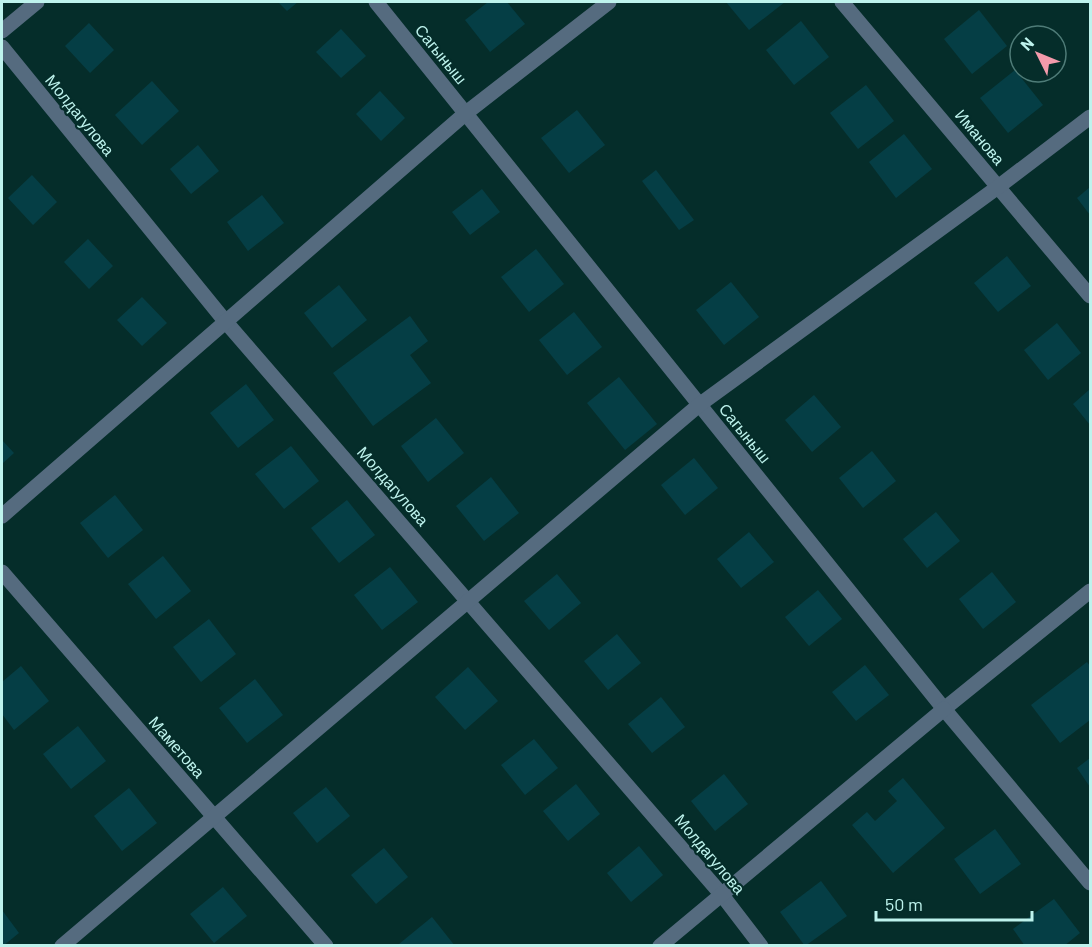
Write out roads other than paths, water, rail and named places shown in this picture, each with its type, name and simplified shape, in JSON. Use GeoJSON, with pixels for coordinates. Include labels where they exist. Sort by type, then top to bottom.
{"type":"FeatureCollection","features":[{"type":"Feature","properties":{"kind":"street"},"geometry":{"type":"LineString","coordinates":[[2,31],[37,2]]}},
{"type":"Feature","properties":{"kind":"street","name":"Сагыныш"},"geometry":{"type":"LineString","coordinates":[[376,2],[944,709],[1090,883]]}},
{"type":"Feature","properties":{"kind":"street"},"geometry":{"type":"LineString","coordinates":[[2,516],[466,113],[609,2]]}},
{"type":"Feature","properties":{"kind":"street","name":"Иманова"},"geometry":{"type":"LineString","coordinates":[[842,2],[1090,296]]}},
{"type":"Feature","properties":{"kind":"street","name":"Молдагулова"},"geometry":{"type":"LineString","coordinates":[[2,47],[225,321],[722,895],[762,945]]}},
{"type":"Feature","properties":{"kind":"street"},"geometry":{"type":"LineString","coordinates":[[62,945],[699,405],[1090,117]]}},
{"type":"Feature","properties":{"kind":"street","name":"Маметова"},"geometry":{"type":"LineString","coordinates":[[2,572],[326,945]]}},
{"type":"Feature","properties":{"kind":"street"},"geometry":{"type":"LineString","coordinates":[[660,945],[1090,591]]}}]}
